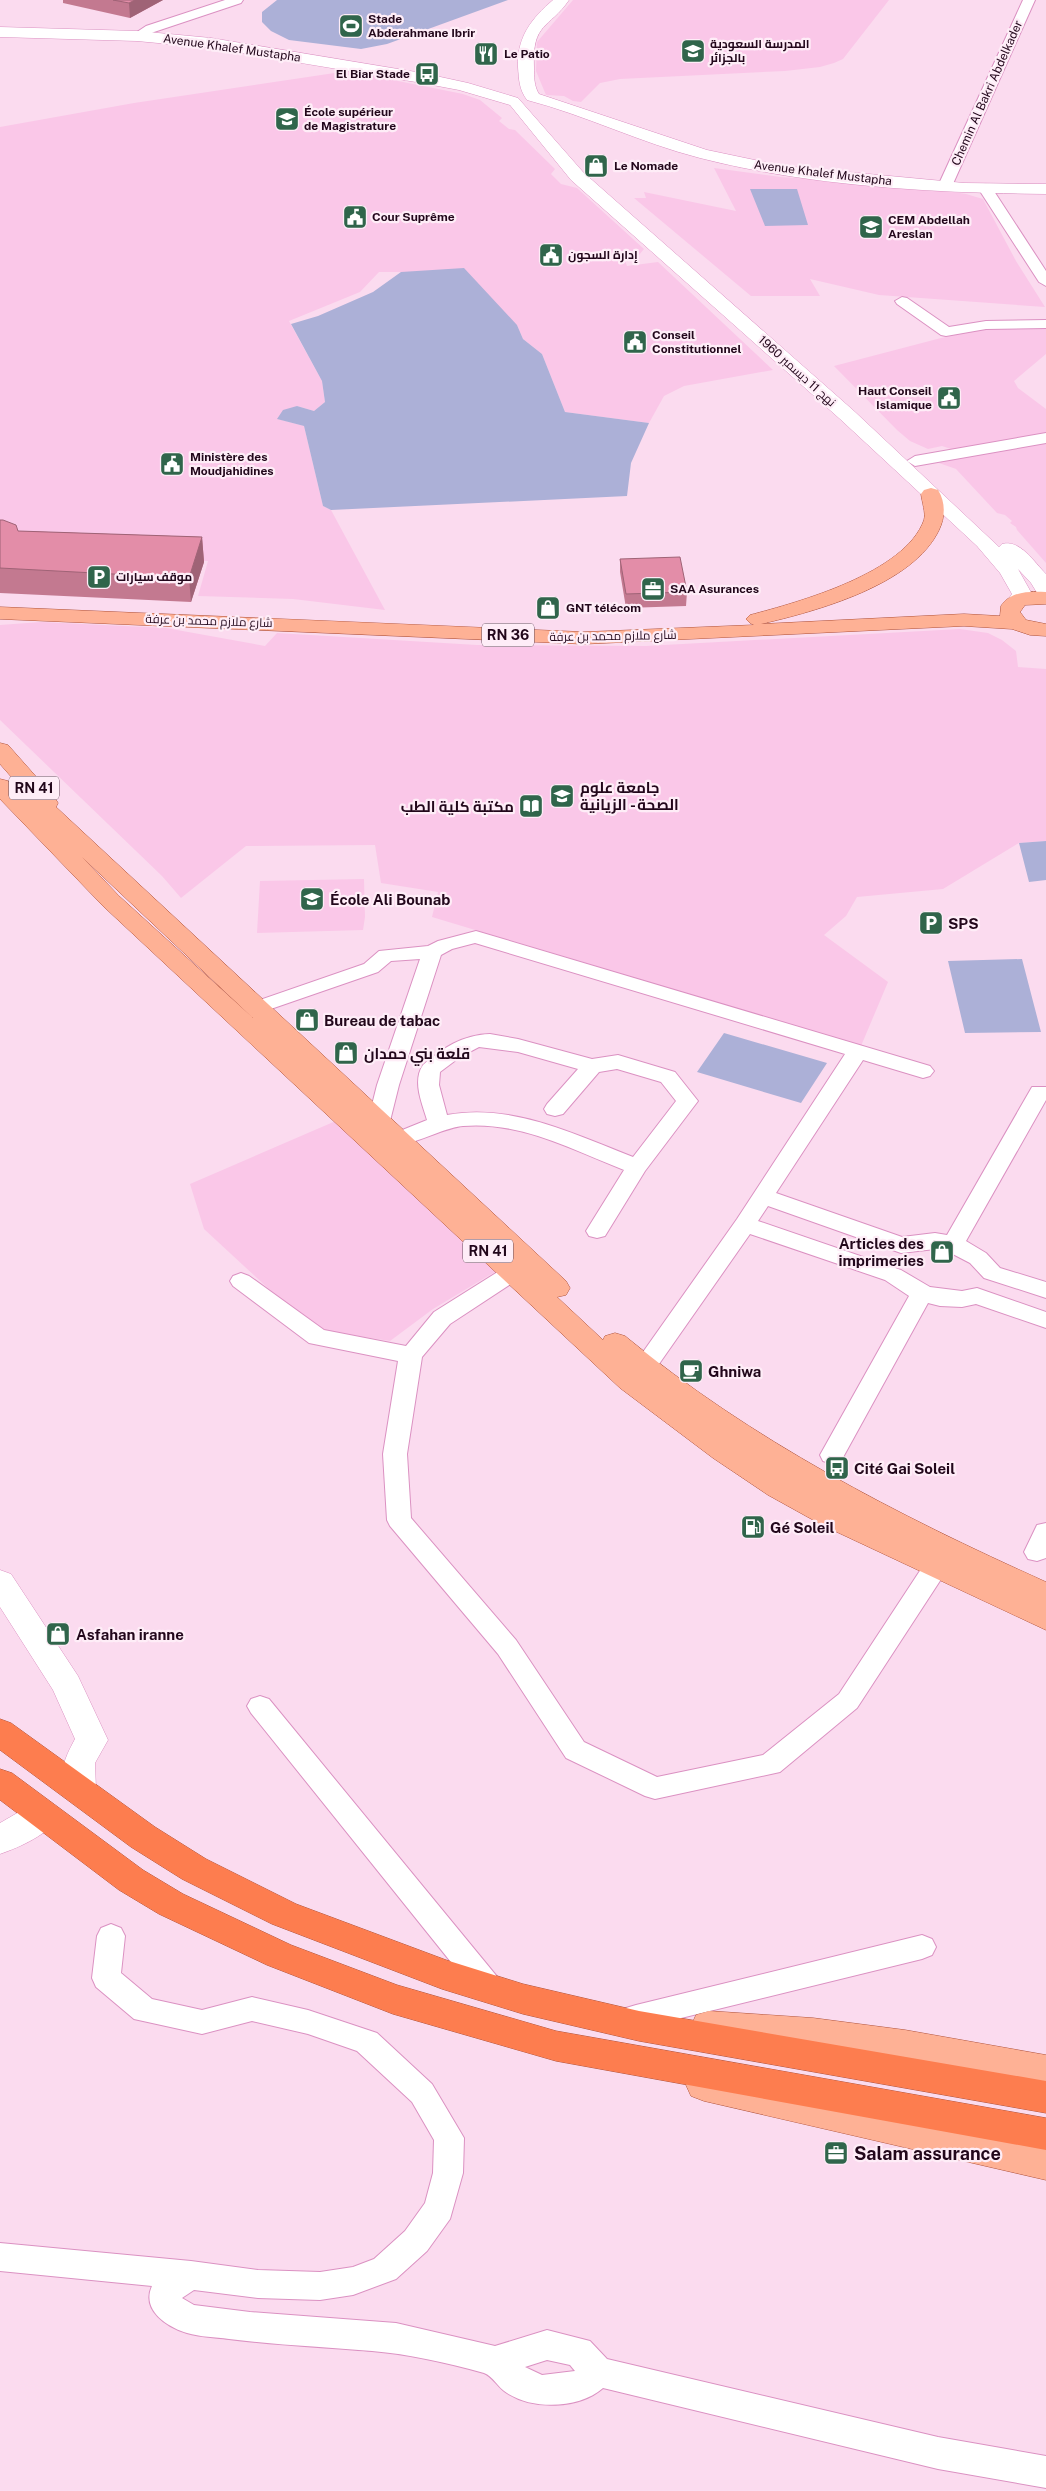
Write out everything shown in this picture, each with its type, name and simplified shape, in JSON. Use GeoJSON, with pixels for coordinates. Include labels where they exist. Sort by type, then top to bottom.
{"type":"FeatureCollection","features":[{"type":"Feature","properties":{"kind":"highway"},"geometry":{"type":"LineString","coordinates":[[0,1732],[143,1837],[194,1869],[240,1893],[354,1942],[488,1988],[568,2010],[714,2041],[1046,2097]]}},
{"type":"Feature","properties":{"kind":"highway"},"geometry":{"type":"LineString","coordinates":[[0,1782],[131,1880],[171,1904],[235,1936],[393,1999],[556,2046],[1046,2134]]}},
{"type":"Feature","properties":{"kind":"main road","name":"نهج 11 ديسمبر 1960"},"geometry":{"type":"LineString","coordinates":[[549,0],[518,31],[512,59],[525,100],[577,176],[840,409],[984,542],[1009,571],[1022,594],[1016,609]]}},
{"type":"Feature","properties":{"kind":"main road","name":"نهج 11 ديسمبر 1960"},"geometry":{"type":"LineString","coordinates":[[562,0],[532,31],[526,43],[527,85],[525,100],[586,168],[838,389],[1002,541],[1040,580],[1046,592]]}},
{"type":"Feature","properties":{"kind":"main road","name":"Avenue Khalef Mustapha"},"geometry":{"type":"LineString","coordinates":[[0,32],[137,36],[211,42],[462,86],[525,100],[578,113],[645,136],[738,163],[783,171],[945,186],[1046,189]]}},
{"type":"Feature","properties":{"kind":"main road"},"geometry":{"type":"LineString","coordinates":[[746,621],[796,609],[830,597],[859,585],[893,567],[919,545],[933,524],[937,509],[930,494]]}},
{"type":"Feature","properties":{"kind":"main road"},"geometry":{"type":"LineString","coordinates":[[1046,598],[1032,598],[1016,609],[1033,629],[1046,630]]}},
{"type":"Feature","properties":{"kind":"main road","name":"شارع ملازم محمد بن عرفة"},"geometry":{"type":"LineString","coordinates":[[0,600],[574,627],[648,626],[955,609],[1016,609]]}},
{"type":"Feature","properties":{"kind":"main road","name":"شارع ملازم محمد بن عرفة"},"geometry":{"type":"LineString","coordinates":[[0,613],[584,638],[662,636],[964,620],[1016,609]]}},
{"type":"Feature","properties":{"kind":"main road"},"geometry":{"type":"LineString","coordinates":[[0,618],[52,615]]}},
{"type":"Feature","properties":{"kind":"main road","name":"RN 41"},"geometry":{"type":"LineString","coordinates":[[0,750],[23,774],[56,832]]}},
{"type":"Feature","properties":{"kind":"main road","name":"RN 41"},"geometry":{"type":"LineString","coordinates":[[0,768],[56,832],[118,908],[630,1381],[723,1450],[779,1487],[835,1518],[1046,1618]]}},
{"type":"Feature","properties":{"kind":"main road","name":"RN 41"},"geometry":{"type":"LineString","coordinates":[[0,786],[258,1007],[592,1322],[644,1368],[770,1454],[816,1482],[879,1516],[1046,1595]]}},
{"type":"Feature","properties":{"kind":"main road","name":"RN 41"},"geometry":{"type":"LineString","coordinates":[[0,804],[56,832]]}},
{"type":"Feature","properties":{"kind":"main road"},"geometry":{"type":"LineString","coordinates":[[0,1582],[67,1685],[92,1740],[79,1762],[79,1790]]}},
{"type":"Feature","properties":{"kind":"main road"},"geometry":{"type":"LineString","coordinates":[[0,1840],[43,1815]]}},
{"type":"Feature","properties":{"kind":"main road"},"geometry":{"type":"LineString","coordinates":[[568,2010],[736,2029],[813,2033],[905,2045],[1046,2071]]}},
{"type":"Feature","properties":{"kind":"main road"},"geometry":{"type":"LineString","coordinates":[[556,2046],[734,2093],[1046,2163]]}},
{"type":"Feature","properties":{"kind":"street"},"geometry":{"type":"LineString","coordinates":[[137,36],[150,29],[237,0]]}},
{"type":"Feature","properties":{"kind":"street","name":"Chemin Al Bakri Abdelkader"},"geometry":{"type":"LineString","coordinates":[[945,186],[1029,0]]}},
{"type":"Feature","properties":{"kind":"street"},"geometry":{"type":"LineString","coordinates":[[985,188],[1046,282]]}},
{"type":"Feature","properties":{"kind":"street"},"geometry":{"type":"LineString","coordinates":[[1028,255],[1046,255]]}},
{"type":"Feature","properties":{"kind":"street"},"geometry":{"type":"LineString","coordinates":[[902,301],[946,332],[986,325],[1046,324]]}},
{"type":"Feature","properties":{"kind":"street"},"geometry":{"type":"LineString","coordinates":[[915,461],[939,455],[1046,438]]}},
{"type":"Feature","properties":{"kind":"street"},"geometry":{"type":"LineString","coordinates":[[258,1007],[371,968],[386,955],[432,952],[445,944],[476,937],[923,1071]]}},
{"type":"Feature","properties":{"kind":"street"},"geometry":{"type":"LineString","coordinates":[[379,1121],[388,1085],[432,952]]}},
{"type":"Feature","properties":{"kind":"street"},"geometry":{"type":"LineString","coordinates":[[438,1123],[428,1085],[430,1070],[449,1054],[480,1041],[514,1045],[592,1066],[618,1062],[668,1077],[687,1101],[637,1167],[596,1231]]}},
{"type":"Feature","properties":{"kind":"street"},"geometry":{"type":"LineString","coordinates":[[644,1368],[745,1224],[858,1051]]}},
{"type":"Feature","properties":{"kind":"street"},"geometry":{"type":"LineString","coordinates":[[555,1109],[592,1066]]}},
{"type":"Feature","properties":{"kind":"street"},"geometry":{"type":"LineString","coordinates":[[953,1244],[1040,1092]]}},
{"type":"Feature","properties":{"kind":"street"},"geometry":{"type":"LineString","coordinates":[[398,1140],[438,1123],[475,1118],[502,1120],[541,1130],[637,1167]]}},
{"type":"Feature","properties":{"kind":"street"},"geometry":{"type":"LineString","coordinates":[[763,1196],[901,1244],[935,1241],[953,1244],[978,1258],[992,1273],[1046,1290]]}},
{"type":"Feature","properties":{"kind":"street"},"geometry":{"type":"LineString","coordinates":[[745,1224],[893,1275],[922,1293],[940,1298],[962,1299],[977,1296],[1046,1320]]}},
{"type":"Feature","properties":{"kind":"street"},"geometry":{"type":"LineString","coordinates":[[977,1296],[992,1273]]}},
{"type":"Feature","properties":{"kind":"street"},"geometry":{"type":"LineString","coordinates":[[512,1274],[442,1318],[411,1355],[395,1454],[399,1520],[507,1647],[575,1750],[655,1788],[771,1764],[848,1701],[936,1567]]}},
{"type":"Feature","properties":{"kind":"street"},"geometry":{"type":"LineString","coordinates":[[242,1281],[317,1337],[411,1355]]}},
{"type":"Feature","properties":{"kind":"street"},"geometry":{"type":"LineString","coordinates":[[832,1455],[922,1293]]}},
{"type":"Feature","properties":{"kind":"street"},"geometry":{"type":"LineString","coordinates":[[260,1706],[488,1988]]}},
{"type":"Feature","properties":{"kind":"street"},"geometry":{"type":"LineString","coordinates":[[0,2258],[191,2275],[258,2284],[320,2286],[353,2281],[385,2269],[416,2241],[439,2209],[448,2173],[449,2138],[422,2093],[367,2042],[308,2022],[252,2010],[202,2022],[144,2010],[106,1978],[111,1936]]}},
{"type":"Feature","properties":{"kind":"street"},"geometry":{"type":"LineString","coordinates":[[636,2017],[922,1947]]}},
{"type":"Feature","properties":{"kind":"street"},"geometry":{"type":"LineString","coordinates":[[191,2275],[165,2290],[166,2305],[189,2319],[250,2327],[396,2338],[495,2361],[518,2382],[542,2390],[582,2385],[598,2372]]}},
{"type":"Feature","properties":{"kind":"street"},"geometry":{"type":"LineString","coordinates":[[495,2361],[546,2345],[579,2352],[598,2372],[938,2453],[1046,2472]]}},
{"type":"Feature","properties":{"kind":"shaded area","name":"Stade Abderahmane Ibrir"},"geometry":{"type":"Polygon","coordinates":[[[277,0],[508,0],[387,44],[361,49],[289,40],[271,31],[262,22],[262,12],[277,0]]]}},
{"type":"Feature","properties":{"kind":"shaded area","name":"المدرسة السعودية بالجزائر"},"geometry":{"type":"Polygon","coordinates":[[[573,0],[889,0],[843,59],[834,63],[820,67],[785,71],[620,79],[600,83],[581,102],[573,101],[564,96],[546,95],[536,71],[537,42],[573,0]]]}},
{"type":"Feature","properties":{"kind":"shaded area"},"geometry":{"type":"Polygon","coordinates":[[[348,71],[463,94],[480,100],[502,118],[499,121],[509,129],[515,130],[555,169],[551,174],[561,184],[577,188],[644,249],[639,255],[623,255],[627,266],[658,262],[773,370],[684,386],[664,396],[649,423],[565,412],[542,354],[523,339],[517,325],[416,272],[379,272],[360,292],[289,321],[322,381],[325,402],[314,411],[297,406],[278,419],[304,426],[323,506],[331,510],[385,610],[293,599],[198,596],[208,561],[41,553],[0,525],[0,127],[134,103],[348,71]]]}},
{"type":"Feature","properties":{"kind":"shaded area","name":"CEM Abdellah Areslan"},"geometry":{"type":"Polygon","coordinates":[[[714,168],[781,177],[923,187],[966,194],[983,199],[1016,261],[1045,307],[879,295],[810,279],[820,296],[751,296],[634,198],[646,198],[644,192],[736,211],[714,168]]]}},
{"type":"Feature","properties":{"kind":"shaded area"},"geometry":{"type":"Polygon","coordinates":[[[750,189],[797,189],[808,225],[765,226],[750,189]]]}},
{"type":"Feature","properties":{"kind":"shaded area"},"geometry":{"type":"Polygon","coordinates":[[[464,268],[517,325],[523,339],[542,354],[565,412],[649,423],[631,463],[627,496],[331,510],[323,506],[304,426],[277,419],[283,410],[297,406],[314,411],[325,402],[322,381],[291,324],[318,316],[373,292],[401,272],[464,268]]]}},
{"type":"Feature","properties":{"kind":"shaded area","name":"Haut Conseil Islamique"},"geometry":{"type":"Polygon","coordinates":[[[997,327],[1046,328],[1046,354],[1014,381],[1018,388],[1046,409],[1046,435],[954,450],[942,446],[928,449],[910,441],[897,430],[834,366],[941,338],[997,327]]]}},
{"type":"Feature","properties":{"kind":"shaded area"},"geometry":{"type":"Polygon","coordinates":[[[1046,440],[1046,563],[1016,527],[1010,523],[1012,521],[1005,515],[997,513],[956,469],[939,463],[953,456],[1046,440]]]}},
{"type":"Feature","properties":{"kind":"shaded area","name":"جامعة علوم الصحة - الزيانية"},"geometry":{"type":"Polygon","coordinates":[[[41,622],[166,628],[265,646],[277,633],[477,645],[646,646],[960,629],[988,633],[1002,640],[1016,651],[1018,667],[1046,669],[1046,841],[1019,843],[943,889],[857,897],[846,916],[824,935],[888,982],[861,1046],[432,917],[438,892],[381,883],[375,845],[246,846],[181,898],[162,876],[0,720],[0,625],[41,622]]]}},
{"type":"Feature","properties":{"kind":"shaded area"},"geometry":{"type":"Polygon","coordinates":[[[1046,841],[1046,880],[1029,882],[1019,843],[1046,841]]]}},
{"type":"Feature","properties":{"kind":"shaded area","name":"École Ali Bounab"},"geometry":{"type":"Polygon","coordinates":[[[364,879],[365,917],[363,930],[257,933],[260,881],[364,879]]]}},
{"type":"Feature","properties":{"kind":"shaded area"},"geometry":{"type":"Polygon","coordinates":[[[1022,959],[1041,1032],[965,1033],[948,961],[1022,959]]]}},
{"type":"Feature","properties":{"kind":"shaded area"},"geometry":{"type":"Polygon","coordinates":[[[724,1033],[827,1063],[801,1103],[697,1072],[724,1033]]]}},
{"type":"Feature","properties":{"kind":"shaded area"},"geometry":{"type":"Polygon","coordinates":[[[338,1120],[498,1270],[433,1309],[390,1341],[325,1331],[271,1291],[204,1229],[190,1184],[338,1120]]]}},
{"type":"Feature","properties":{"kind":"building"},"geometry":{"type":"Polygon","coordinates":[[[113,0],[135,0],[129,3],[113,0]]]}},
{"type":"Feature","properties":{"kind":"building"},"geometry":{"type":"Polygon","coordinates":[[[0,520],[16,525],[18,531],[202,537],[189,578],[0,568],[0,520]]]}},
{"type":"Feature","properties":{"kind":"building"},"geometry":{"type":"Polygon","coordinates":[[[680,557],[687,592],[626,594],[620,559],[680,557]]]}},
{"type":"Feature","properties":{"kind":"place","name":"Stade Abderahmane Ibrir"},"geometry":{"type":"Point","coordinates":[351,26]}},
{"type":"Feature","properties":{"kind":"place","name":"المدرسة السعودية بالجزائر"},"geometry":{"type":"Point","coordinates":[693,51]}},
{"type":"Feature","properties":{"kind":"place","name":"Le Patio"},"geometry":{"type":"Point","coordinates":[486,54]}},
{"type":"Feature","properties":{"kind":"place","name":"El Biar Stade"},"geometry":{"type":"Point","coordinates":[427,74]}},
{"type":"Feature","properties":{"kind":"place","name":"École supérieur de Magistrature"},"geometry":{"type":"Point","coordinates":[287,119]}},
{"type":"Feature","properties":{"kind":"place","name":"Le Nomade"},"geometry":{"type":"Point","coordinates":[596,166]}},
{"type":"Feature","properties":{"kind":"place","name":"Cour Suprême"},"geometry":{"type":"Point","coordinates":[355,217]}},
{"type":"Feature","properties":{"kind":"place","name":"CEM Abdellah Areslan"},"geometry":{"type":"Point","coordinates":[871,227]}},
{"type":"Feature","properties":{"kind":"place","name":"إدارة السجون"},"geometry":{"type":"Point","coordinates":[551,255]}},
{"type":"Feature","properties":{"kind":"place","name":"Conseil Constitutionnel"},"geometry":{"type":"Point","coordinates":[635,342]}},
{"type":"Feature","properties":{"kind":"place","name":"Haut Conseil Islamique"},"geometry":{"type":"Point","coordinates":[949,398]}},
{"type":"Feature","properties":{"kind":"place","name":"Ministère des Moudjahidines"},"geometry":{"type":"Point","coordinates":[172,464]}},
{"type":"Feature","properties":{"kind":"place","name":"موقف سيارات"},"geometry":{"type":"Point","coordinates":[99,577]}},
{"type":"Feature","properties":{"kind":"place","name":"SAA Asurances"},"geometry":{"type":"Point","coordinates":[653,589]}},
{"type":"Feature","properties":{"kind":"place","name":"GNT télécom"},"geometry":{"type":"Point","coordinates":[548,608]}},
{"type":"Feature","properties":{"kind":"place","name":"جامعة علوم الصحة - الزيانية"},"geometry":{"type":"Point","coordinates":[562,796]}},
{"type":"Feature","properties":{"kind":"place","name":"مكتبة كلية الطب"},"geometry":{"type":"Point","coordinates":[531,806]}},
{"type":"Feature","properties":{"kind":"place","name":"École Ali Bounab"},"geometry":{"type":"Point","coordinates":[312,899]}},
{"type":"Feature","properties":{"kind":"place","name":"SPS"},"geometry":{"type":"Point","coordinates":[931,923]}},
{"type":"Feature","properties":{"kind":"place","name":"Bureau de tabac"},"geometry":{"type":"Point","coordinates":[307,1020]}},
{"type":"Feature","properties":{"kind":"place","name":"قلعة بني حمدان"},"geometry":{"type":"Point","coordinates":[346,1053]}},
{"type":"Feature","properties":{"kind":"place","name":"Articles des imprimeries"},"geometry":{"type":"Point","coordinates":[942,1252]}},
{"type":"Feature","properties":{"kind":"place","name":"Ghniwa"},"geometry":{"type":"Point","coordinates":[691,1371]}},
{"type":"Feature","properties":{"kind":"place","name":"Cité Gai Soleil"},"geometry":{"type":"Point","coordinates":[837,1468]}},
{"type":"Feature","properties":{"kind":"place","name":"Gé Soleil"},"geometry":{"type":"Point","coordinates":[753,1527]}},
{"type":"Feature","properties":{"kind":"place","name":"Asfahan iranne"},"geometry":{"type":"Point","coordinates":[58,1634]}},
{"type":"Feature","properties":{"kind":"place","name":"Salam assurance"},"geometry":{"type":"Point","coordinates":[836,2153]}}]}
